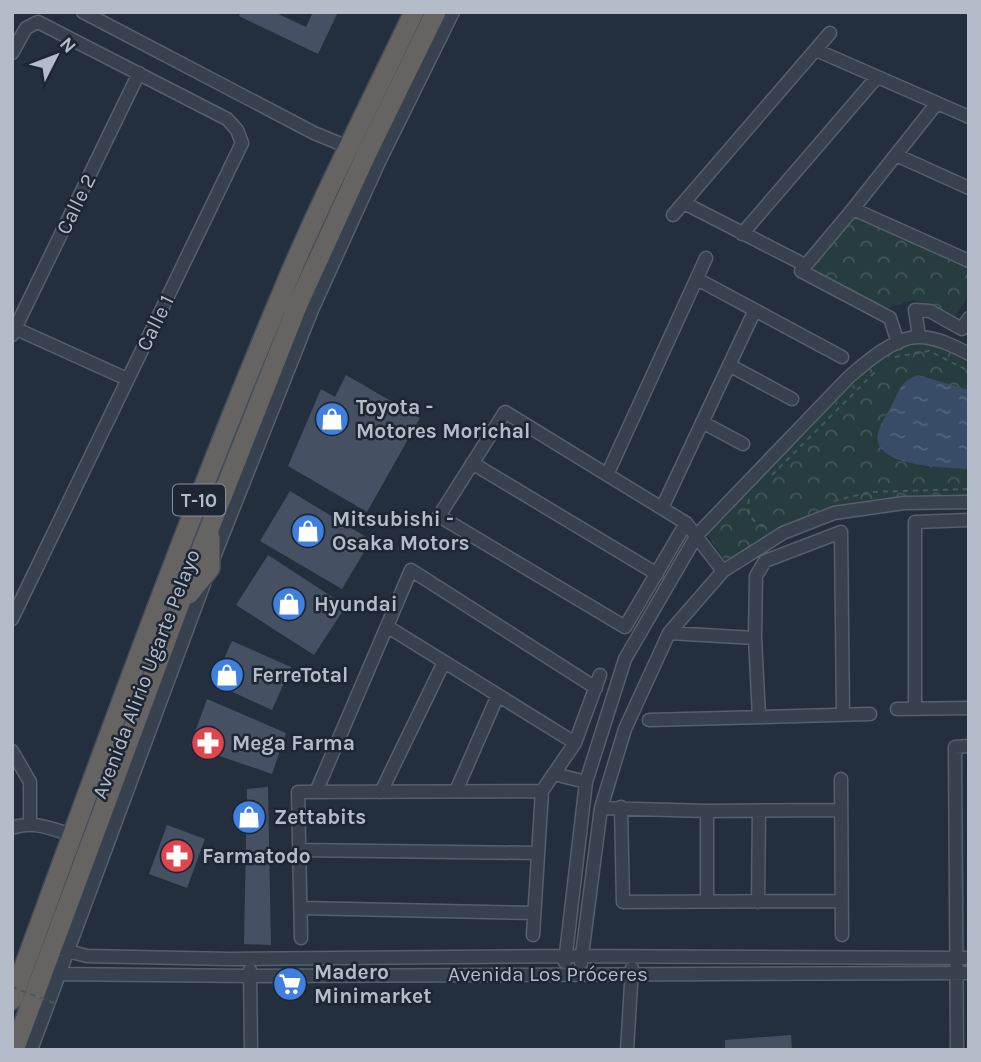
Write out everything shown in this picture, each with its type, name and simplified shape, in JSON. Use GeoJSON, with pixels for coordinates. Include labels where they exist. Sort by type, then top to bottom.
{"type":"FeatureCollection","features":[{"type":"Feature","properties":{"kind":"highway","name":"Avenida Alirio Ugarte Pelayo"},"geometry":{"type":"LineString","coordinates":[[15,1050],[50,974],[178,608],[298,304],[366,155],[436,12]]}},
{"type":"Feature","properties":{"kind":"highway","name":"Avenida Alirio Ugarte Pelayo"},"geometry":{"type":"LineString","coordinates":[[12,1000],[72,835],[281,296],[348,147],[414,13]]}},
{"type":"Feature","properties":{"kind":"highway"},"geometry":{"type":"LineString","coordinates":[[178,608],[210,568],[210,525]]}},
{"type":"Feature","properties":{"kind":"street"},"geometry":{"type":"LineString","coordinates":[[83,12],[314,133],[348,147]]}},
{"type":"Feature","properties":{"kind":"street","name":"Avenida Alirio Ugarte Pelayo"},"geometry":{"type":"LineString","coordinates":[[59,949],[312,310],[379,162],[453,12]]}},
{"type":"Feature","properties":{"kind":"street"},"geometry":{"type":"LineString","coordinates":[[12,53],[26,27],[38,22],[139,73]]}},
{"type":"Feature","properties":{"kind":"street"},"geometry":{"type":"LineString","coordinates":[[673,215],[831,33]]}},
{"type":"Feature","properties":{"kind":"street"},"geometry":{"type":"LineString","coordinates":[[816,50],[969,117]]}},
{"type":"Feature","properties":{"kind":"street","name":"Calle 2"},"geometry":{"type":"LineString","coordinates":[[13,330],[139,73]]}},
{"type":"Feature","properties":{"kind":"street","name":"Calle 1"},"geometry":{"type":"LineString","coordinates":[[12,619],[242,143],[237,130],[228,119],[139,73]]}},
{"type":"Feature","properties":{"kind":"street"},"geometry":{"type":"LineString","coordinates":[[742,234],[877,77]]}},
{"type":"Feature","properties":{"kind":"street"},"geometry":{"type":"LineString","coordinates":[[898,343],[890,318],[801,271],[937,103]]}},
{"type":"Feature","properties":{"kind":"street"},"geometry":{"type":"LineString","coordinates":[[896,155],[969,188]]}},
{"type":"Feature","properties":{"kind":"street"},"geometry":{"type":"LineString","coordinates":[[684,203],[805,265]]}},
{"type":"Feature","properties":{"kind":"street"},"geometry":{"type":"LineString","coordinates":[[853,209],[969,261]]}},
{"type":"Feature","properties":{"kind":"street"},"geometry":{"type":"LineString","coordinates":[[607,475],[706,258]]}},
{"type":"Feature","properties":{"kind":"street"},"geometry":{"type":"LineString","coordinates":[[697,279],[842,357]]}},
{"type":"Feature","properties":{"kind":"street"},"geometry":{"type":"LineString","coordinates":[[662,508],[755,310]]}},
{"type":"Feature","properties":{"kind":"street"},"geometry":{"type":"LineString","coordinates":[[890,318],[915,310],[930,311],[967,326]]}},
{"type":"Feature","properties":{"kind":"street"},"geometry":{"type":"LineString","coordinates":[[915,310],[919,336]]}},
{"type":"Feature","properties":{"kind":"street"},"geometry":{"type":"LineString","coordinates":[[13,330],[127,379]]}},
{"type":"Feature","properties":{"kind":"street"},"geometry":{"type":"LineString","coordinates":[[564,974],[586,782],[625,659],[697,535],[849,377],[874,356],[898,343],[919,336],[947,343],[969,354]]}},
{"type":"Feature","properties":{"kind":"street"},"geometry":{"type":"LineString","coordinates":[[729,365],[792,399]]}},
{"type":"Feature","properties":{"kind":"street"},"geometry":{"type":"LineString","coordinates":[[687,523],[625,627],[439,516],[505,412],[687,523],[723,570]]}},
{"type":"Feature","properties":{"kind":"street"},"geometry":{"type":"LineString","coordinates":[[702,422],[743,444]]}},
{"type":"Feature","properties":{"kind":"street"},"geometry":{"type":"LineString","coordinates":[[472,463],[657,573]]}},
{"type":"Feature","properties":{"kind":"street"},"geometry":{"type":"LineString","coordinates":[[580,974],[601,808],[625,729],[669,633],[723,570],[783,533],[834,513],[904,503],[969,502]]}},
{"type":"Feature","properties":{"kind":"street"},"geometry":{"type":"LineString","coordinates":[[915,708],[915,522],[969,520]]}},
{"type":"Feature","properties":{"kind":"street"},"geometry":{"type":"LineString","coordinates":[[759,717],[755,638],[756,576],[765,561],[841,532],[843,715]]}},
{"type":"Feature","properties":{"kind":"street"},"geometry":{"type":"LineString","coordinates":[[316,792],[411,570],[596,688]]}},
{"type":"Feature","properties":{"kind":"street"},"geometry":{"type":"LineString","coordinates":[[388,627],[575,743]]}},
{"type":"Feature","properties":{"kind":"street"},"geometry":{"type":"LineString","coordinates":[[669,633],[755,638]]}},
{"type":"Feature","properties":{"kind":"street"},"geometry":{"type":"LineString","coordinates":[[381,792],[444,662]]}},
{"type":"Feature","properties":{"kind":"street"},"geometry":{"type":"LineString","coordinates":[[533,934],[541,791],[575,743],[600,675]]}},
{"type":"Feature","properties":{"kind":"street"},"geometry":{"type":"LineString","coordinates":[[456,791],[498,695]]}},
{"type":"Feature","properties":{"kind":"street"},"geometry":{"type":"LineString","coordinates":[[897,709],[969,708]]}},
{"type":"Feature","properties":{"kind":"street"},"geometry":{"type":"LineString","coordinates":[[649,720],[870,714]]}},
{"type":"Feature","properties":{"kind":"street"},"geometry":{"type":"LineString","coordinates":[[957,1050],[955,747],[969,746]]}},
{"type":"Feature","properties":{"kind":"street"},"geometry":{"type":"LineString","coordinates":[[12,751],[30,782],[30,824]]}},
{"type":"Feature","properties":{"kind":"street"},"geometry":{"type":"LineString","coordinates":[[554,774],[586,782]]}},
{"type":"Feature","properties":{"kind":"street"},"geometry":{"type":"LineString","coordinates":[[841,779],[842,935]]}},
{"type":"Feature","properties":{"kind":"street"},"geometry":{"type":"LineString","coordinates":[[301,938],[298,792],[541,791]]}},
{"type":"Feature","properties":{"kind":"street"},"geometry":{"type":"LineString","coordinates":[[621,807],[623,902],[840,901]]}},
{"type":"Feature","properties":{"kind":"street"},"geometry":{"type":"LineString","coordinates":[[601,808],[707,811],[840,810]]}},
{"type":"Feature","properties":{"kind":"street"},"geometry":{"type":"LineString","coordinates":[[707,811],[707,902]]}},
{"type":"Feature","properties":{"kind":"street"},"geometry":{"type":"LineString","coordinates":[[758,901],[759,811]]}},
{"type":"Feature","properties":{"kind":"street"},"geometry":{"type":"LineString","coordinates":[[12,828],[30,824],[72,835]]}},
{"type":"Feature","properties":{"kind":"street"},"geometry":{"type":"LineString","coordinates":[[299,850],[538,853]]}},
{"type":"Feature","properties":{"kind":"street"},"geometry":{"type":"LineString","coordinates":[[301,908],[534,913]]}},
{"type":"Feature","properties":{"kind":"street","name":"Avenida Los Próceres"},"geometry":{"type":"LineString","coordinates":[[59,949],[87,956],[250,959],[565,956],[969,958]]}},
{"type":"Feature","properties":{"kind":"street"},"geometry":{"type":"LineString","coordinates":[[160,976],[161,957]]}},
{"type":"Feature","properties":{"kind":"street"},"geometry":{"type":"LineString","coordinates":[[628,1050],[633,957]]}},
{"type":"Feature","properties":{"kind":"street"},"geometry":{"type":"LineString","coordinates":[[250,959],[251,1050]]}},
{"type":"Feature","properties":{"kind":"street","name":"Avenida Los Próceres"},"geometry":{"type":"LineString","coordinates":[[50,974],[250,976],[969,973]]}},
{"type":"Feature","properties":{"kind":"street","name":"Avenida Alirio Ugarte Pelayo"},"geometry":{"type":"LineString","coordinates":[[31,1050],[50,974]]}},
{"type":"Feature","properties":{"kind":"path"},"geometry":{"type":"LineString","coordinates":[[888,360],[929,351],[969,372]]}},
{"type":"Feature","properties":{"kind":"path"},"geometry":{"type":"LineString","coordinates":[[768,479],[881,366]]}},
{"type":"Feature","properties":{"kind":"path"},"geometry":{"type":"LineString","coordinates":[[12,987],[54,1003]]}},
{"type":"Feature","properties":{"kind":"green space"},"geometry":{"type":"Polygon","coordinates":[[[853,216],[969,269],[969,294],[956,316],[913,300],[887,308],[811,269],[853,216]]]}},
{"type":"Feature","properties":{"kind":"green space"},"geometry":{"type":"Polygon","coordinates":[[[920,343],[941,347],[969,363],[969,495],[901,496],[833,508],[727,563],[707,534],[876,361],[899,348],[920,343]]]}},
{"type":"Feature","properties":{"kind":"water"},"geometry":{"type":"Polygon","coordinates":[[[918,375],[969,390],[969,469],[933,467],[904,461],[892,457],[878,442],[879,428],[898,392],[904,383],[918,375]]]}},
{"type":"Feature","properties":{"kind":"building"},"geometry":{"type":"Polygon","coordinates":[[[241,12],[274,12],[306,27],[313,12],[338,12],[318,54],[239,16],[241,12]]]}},
{"type":"Feature","properties":{"kind":"building"},"geometry":{"type":"Polygon","coordinates":[[[346,375],[420,418],[367,512],[288,466],[321,389],[335,397],[346,375]]]}},
{"type":"Feature","properties":{"kind":"building"},"geometry":{"type":"Polygon","coordinates":[[[290,491],[371,540],[342,589],[260,541],[290,491]]]}},
{"type":"Feature","properties":{"kind":"building"},"geometry":{"type":"Polygon","coordinates":[[[268,555],[346,606],[314,655],[236,605],[268,555]]]}},
{"type":"Feature","properties":{"kind":"building"},"geometry":{"type":"Polygon","coordinates":[[[232,641],[291,667],[272,710],[213,683],[232,641]]]}},
{"type":"Feature","properties":{"kind":"building"},"geometry":{"type":"Polygon","coordinates":[[[207,699],[286,733],[272,774],[190,746],[207,699]]]}},
{"type":"Feature","properties":{"kind":"building"},"geometry":{"type":"Polygon","coordinates":[[[268,787],[271,945],[244,944],[247,789],[268,787]]]}},
{"type":"Feature","properties":{"kind":"building","name":"Farmatodo"},"geometry":{"type":"Polygon","coordinates":[[[167,825],[205,839],[187,888],[149,874],[167,825]]]}},
{"type":"Feature","properties":{"kind":"building"},"geometry":{"type":"Polygon","coordinates":[[[791,1035],[792,1050],[725,1050],[725,1040],[791,1035]]]}},
{"type":"Feature","properties":{"kind":"place","name":"Toyota - Motores Morichal"},"geometry":{"type":"Point","coordinates":[332,419]}},
{"type":"Feature","properties":{"kind":"place","name":"Mitsubishi - Osaka Motors"},"geometry":{"type":"Point","coordinates":[308,531]}},
{"type":"Feature","properties":{"kind":"place","name":"Hyundai"},"geometry":{"type":"Point","coordinates":[289,604]}},
{"type":"Feature","properties":{"kind":"place","name":"FerreTotal"},"geometry":{"type":"Point","coordinates":[227,675]}},
{"type":"Feature","properties":{"kind":"place","name":"Mega Farma"},"geometry":{"type":"Point","coordinates":[208,743]}},
{"type":"Feature","properties":{"kind":"place","name":"Zettabits"},"geometry":{"type":"Point","coordinates":[249,817]}},
{"type":"Feature","properties":{"kind":"place","name":"Farmatodo"},"geometry":{"type":"Point","coordinates":[177,856]}},
{"type":"Feature","properties":{"kind":"place","name":"Madero Minimarket"},"geometry":{"type":"Point","coordinates":[290,984]}}]}
